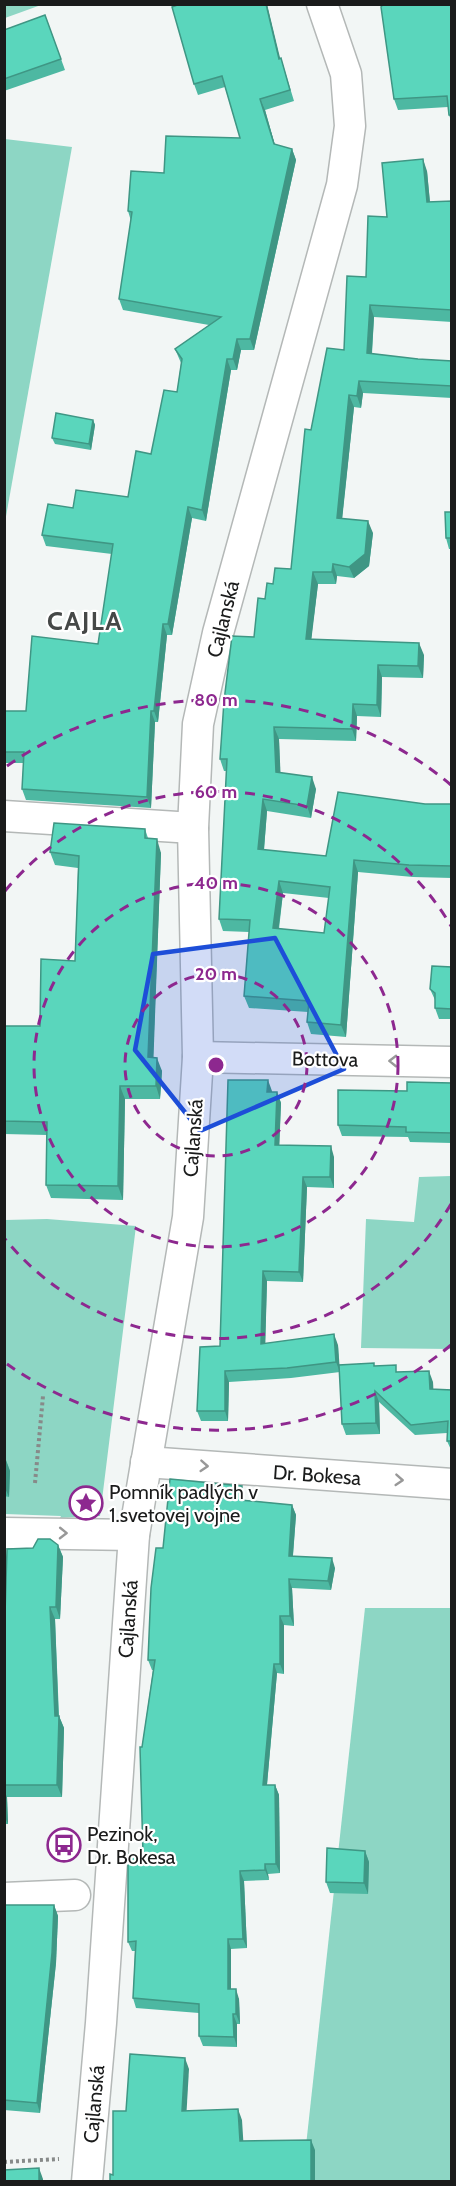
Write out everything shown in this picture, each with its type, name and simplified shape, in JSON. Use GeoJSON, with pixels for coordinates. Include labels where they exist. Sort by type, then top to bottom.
{"type":"FeatureCollection","features":[{"type":"Feature","properties":{"kind":"street","name":"Cajlanská"},"geometry":{"type":"LineString","coordinates":[[87,2181],[101,2023],[134,1535],[188,1217],[198,1057],[193,828],[198,724],[218,633],[342,185],[350,126],[346,74],[322,4]]}},
{"type":"Feature","properties":{"kind":"street"},"geometry":{"type":"LineString","coordinates":[[4,816],[193,828]]}},
{"type":"Feature","properties":{"kind":"street","name":"Bottova"},"geometry":{"type":"LineString","coordinates":[[198,1057],[452,1062]]}},
{"type":"Feature","properties":{"kind":"street","name":"Dr. Bokesa"},"geometry":{"type":"LineString","coordinates":[[146,1462],[452,1484]]}},
{"type":"Feature","properties":{"kind":"street"},"geometry":{"type":"LineString","coordinates":[[4,1533],[134,1535]]}},
{"type":"Feature","properties":{"kind":"street"},"geometry":{"type":"LineString","coordinates":[[4,1898],[75,1895]]}},
{"type":"Feature","properties":{"kind":"path"},"geometry":{"type":"LineString","coordinates":[[35,1482],[43,1396]]}},
{"type":"Feature","properties":{"kind":"path"},"geometry":{"type":"LineString","coordinates":[[4,2162],[69,2158]]}},
{"type":"Feature","properties":{"kind":"highlighted area"},"geometry":{"type":"Polygon","coordinates":[[[275,938],[344,1069],[200,1131],[135,1050],[153,954],[275,938]]]}},
{"type":"Feature","properties":{"kind":"green space"},"geometry":{"type":"Polygon","coordinates":[[[5,4],[41,4],[41,5],[5,18],[5,4]]]}},
{"type":"Feature","properties":{"kind":"green space"},"geometry":{"type":"Polygon","coordinates":[[[4,139],[72,147],[5,522],[4,139]]]}},
{"type":"Feature","properties":{"kind":"green space"},"geometry":{"type":"Polygon","coordinates":[[[451,1176],[451,1349],[361,1348],[366,1219],[414,1222],[419,1177],[451,1176]]]}},
{"type":"Feature","properties":{"kind":"green space"},"geometry":{"type":"Polygon","coordinates":[[[47,1219],[136,1226],[100,1516],[60,1518],[61,1516],[5,1514],[5,1220],[47,1219]]]}},
{"type":"Feature","properties":{"kind":"green space"},"geometry":{"type":"Polygon","coordinates":[[[365,1608],[451,1608],[451,2181],[302,2182],[365,1608]]]}},
{"type":"Feature","properties":{"kind":"building"},"geometry":{"type":"Polygon","coordinates":[[[180,4],[266,4],[279,59],[281,58],[290,90],[260,99],[274,144],[292,149],[250,339],[237,339],[233,359],[227,359],[202,510],[188,507],[168,624],[163,624],[154,711],[151,711],[147,797],[22,789],[24,752],[4,752],[4,711],[26,711],[32,636],[98,644],[113,544],[42,535],[48,504],[73,508],[76,490],[128,497],[136,451],[151,454],[164,390],[177,392],[182,359],[175,349],[221,317],[119,299],[132,212],[128,211],[131,171],[164,173],[166,136],[240,138],[222,76],[194,84],[172,7],[180,4]]]}},
{"type":"Feature","properties":{"kind":"building"},"geometry":{"type":"Polygon","coordinates":[[[383,4],[452,4],[452,115],[449,115],[447,96],[394,99],[381,7],[383,4]]]}},
{"type":"Feature","properties":{"kind":"building"},"geometry":{"type":"Polygon","coordinates":[[[45,15],[61,59],[4,79],[4,30],[45,15]]]}},
{"type":"Feature","properties":{"kind":"building"},"geometry":{"type":"Polygon","coordinates":[[[423,159],[427,202],[452,201],[452,310],[370,305],[367,353],[452,361],[452,386],[359,381],[357,396],[349,395],[337,518],[368,521],[365,554],[349,567],[333,564],[332,572],[313,572],[306,639],[419,643],[418,666],[378,665],[377,705],[353,704],[352,729],[274,727],[276,772],[312,777],[307,806],[263,799],[258,849],[326,856],[338,792],[425,804],[452,804],[452,866],[354,860],[341,1025],[307,1022],[309,1001],[244,996],[250,920],[219,919],[227,759],[220,759],[232,636],[254,637],[258,598],[265,599],[267,583],[273,584],[275,568],[291,569],[305,429],[311,430],[327,348],[344,350],[347,276],[366,277],[368,216],[387,217],[382,163],[423,159]],[[279,881],[273,928],[324,933],[330,887],[279,881]]]}},
{"type":"Feature","properties":{"kind":"building"},"geometry":{"type":"Polygon","coordinates":[[[56,413],[93,420],[89,444],[52,438],[56,413]]]}},
{"type":"Feature","properties":{"kind":"building"},"geometry":{"type":"Polygon","coordinates":[[[445,512],[452,512],[452,538],[446,538],[445,512]]]}},
{"type":"Feature","properties":{"kind":"building"},"geometry":{"type":"Polygon","coordinates":[[[54,823],[145,829],[145,838],[157,839],[148,1057],[157,1058],[156,1086],[120,1086],[118,1186],[46,1185],[47,1122],[4,1121],[4,1026],[40,1026],[41,959],[75,961],[79,856],[50,852],[54,823]]]}},
{"type":"Feature","properties":{"kind":"building"},"geometry":{"type":"Polygon","coordinates":[[[432,966],[452,967],[452,1009],[435,1008],[435,993],[430,989],[432,966]]]}},
{"type":"Feature","properties":{"kind":"building"},"geometry":{"type":"Polygon","coordinates":[[[228,1080],[268,1080],[267,1092],[277,1092],[275,1145],[331,1146],[330,1177],[303,1177],[299,1272],[263,1271],[261,1344],[334,1334],[336,1362],[287,1368],[225,1371],[225,1411],[197,1411],[200,1347],[220,1346],[228,1080]]]}},
{"type":"Feature","properties":{"kind":"building"},"geometry":{"type":"Polygon","coordinates":[[[407,1082],[452,1083],[452,1133],[406,1132],[406,1127],[338,1125],[338,1090],[407,1091],[407,1082]]]}},
{"type":"Feature","properties":{"kind":"building"},"geometry":{"type":"Polygon","coordinates":[[[374,1363],[374,1366],[396,1365],[396,1372],[429,1371],[430,1389],[452,1390],[452,1441],[447,1441],[448,1421],[411,1425],[375,1391],[376,1423],[342,1424],[339,1365],[374,1363]]]}},
{"type":"Feature","properties":{"kind":"building"},"geometry":{"type":"Polygon","coordinates":[[[170,1479],[242,1486],[240,1500],[292,1505],[289,1556],[332,1558],[328,1581],[289,1579],[290,1616],[280,1616],[280,1664],[274,1664],[263,1785],[275,1785],[276,1864],[265,1864],[265,1870],[240,1871],[243,1939],[228,1939],[228,1989],[236,1989],[236,2014],[233,2014],[234,2037],[199,2036],[199,2004],[133,1998],[136,1941],[128,1942],[128,1854],[143,1854],[140,1747],[142,1747],[155,1660],[148,1660],[151,1588],[156,1548],[163,1548],[170,1479]]]}},
{"type":"Feature","properties":{"kind":"building"},"geometry":{"type":"Polygon","coordinates":[[[38,1539],[50,1539],[58,1545],[56,1607],[50,1607],[55,1716],[59,1716],[57,1785],[4,1785],[7,1549],[33,1548],[38,1539]]]}},
{"type":"Feature","properties":{"kind":"building"},"geometry":{"type":"Polygon","coordinates":[[[327,1848],[365,1851],[364,1883],[326,1882],[327,1848]]]}},
{"type":"Feature","properties":{"kind":"building"},"geometry":{"type":"Polygon","coordinates":[[[4,1905],[54,1905],[52,1953],[37,2103],[4,2100],[4,1905]]]}},
{"type":"Feature","properties":{"kind":"building"},"geometry":{"type":"Polygon","coordinates":[[[130,2054],[185,2058],[182,2111],[238,2109],[240,2141],[311,2140],[311,2181],[110,2181],[110,2174],[113,2175],[113,2111],[126,2111],[130,2054]]]}},
{"type":"Feature","properties":{"kind":"building"},"geometry":{"type":"Polygon","coordinates":[[[39,2168],[39,2181],[4,2181],[4,2170],[39,2168]]]}},
{"type":"Feature","properties":{"kind":"place","name":"Pomník padlých v 1.svetovej vojne"},"geometry":{"type":"Point","coordinates":[86,1503]}},
{"type":"Feature","properties":{"kind":"place","name":"Pezinok, Dr. Bokesa"},"geometry":{"type":"Point","coordinates":[64,1845]}},
{"type":"Feature","properties":{"kind":"district","name":"CAJLA"},"geometry":{"type":"Point","coordinates":[85,621]}}]}
